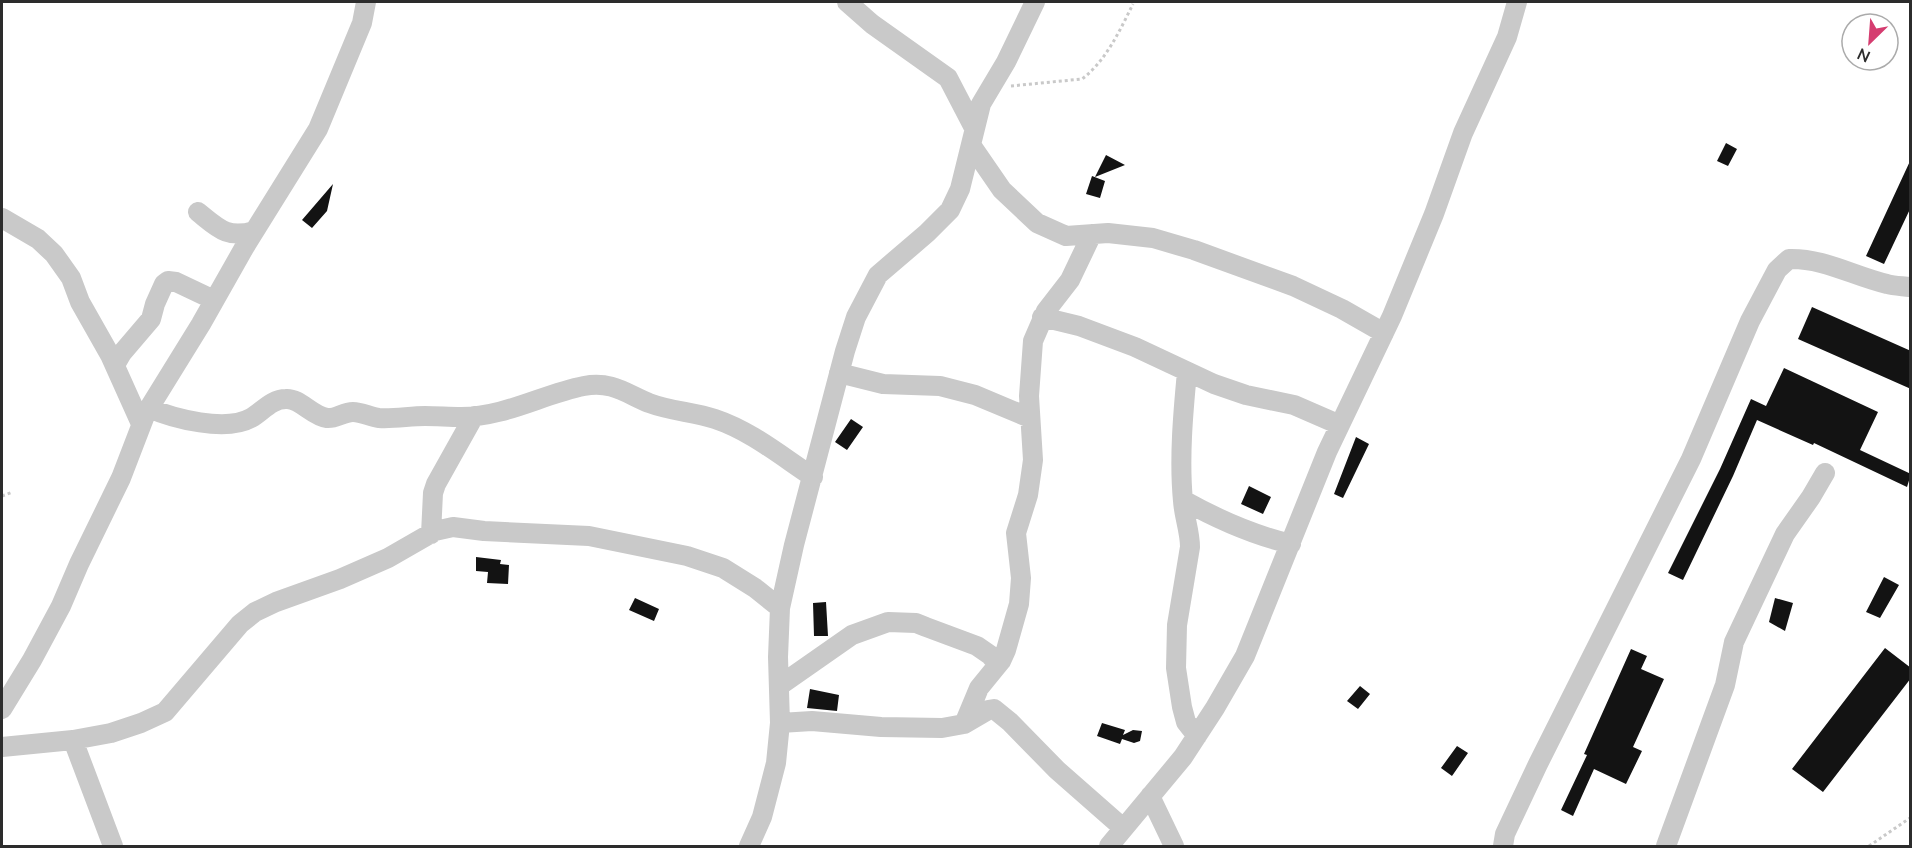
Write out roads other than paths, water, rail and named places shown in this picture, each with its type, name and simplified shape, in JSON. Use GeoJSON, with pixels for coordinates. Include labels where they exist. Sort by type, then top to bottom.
{"type":"FeatureCollection","features":[{"type":"Feature","properties":{"kind":"street"},"geometry":{"type":"LineString","coordinates":[[2,709],[61,606],[121,478],[145,416],[254,231],[318,129],[362,23],[366,2]]}},
{"type":"Feature","properties":{"kind":"street"},"geometry":{"type":"LineString","coordinates":[[847,2],[872,24],[948,78],[973,136],[1002,190],[1037,223],[1066,236],[1107,233],[1153,238],[1194,250],[1293,286],[1342,309],[1384,333]]}},
{"type":"Feature","properties":{"kind":"street"},"geometry":{"type":"LineString","coordinates":[[749,846],[765,806],[776,762],[780,723],[780,608],[794,545],[856,317],[878,275],[950,210],[960,189],[981,104],[1006,62],[1035,2]]}},
{"type":"Feature","properties":{"kind":"street"},"geometry":{"type":"LineString","coordinates":[[1109,846],[1183,757],[1245,656],[1327,452],[1384,333],[1434,214],[1464,133],[1507,37],[1517,2]]}},
{"type":"Feature","properties":{"kind":"street"},"geometry":{"type":"LineString","coordinates":[[198,212],[228,233],[235,235],[254,231]]}},
{"type":"Feature","properties":{"kind":"street"},"geometry":{"type":"LineString","coordinates":[[2,218],[38,239],[54,254],[71,278],[80,302],[145,416]]}},
{"type":"Feature","properties":{"kind":"street"},"geometry":{"type":"LineString","coordinates":[[964,724],[979,688],[1006,650],[1019,604],[1021,578],[1016,533],[1028,495],[1033,460],[1029,396],[1033,341],[1042,317],[1070,280],[1092,234]]}},
{"type":"Feature","properties":{"kind":"street"},"geometry":{"type":"LineString","coordinates":[[1503,846],[1505,834],[1538,764],[1691,459],[1750,321],[1777,270],[1789,259],[1804,258],[1833,265],[1886,284],[1911,287]]}},
{"type":"Feature","properties":{"kind":"street"},"geometry":{"type":"LineString","coordinates":[[115,365],[122,353],[152,319],[155,304],[164,284],[168,281],[176,282],[214,300]]}},
{"type":"Feature","properties":{"kind":"street"},"geometry":{"type":"LineString","coordinates":[[1042,317],[1079,326],[1126,344],[1231,391],[1294,405],[1340,425]]}},
{"type":"Feature","properties":{"kind":"street"},"geometry":{"type":"LineString","coordinates":[[1187,372],[1183,430],[1183,500],[1190,547],[1177,625],[1176,668],[1186,722],[1197,736]]}},
{"type":"Feature","properties":{"kind":"street"},"geometry":{"type":"LineString","coordinates":[[839,374],[883,384],[939,386],[989,400],[1030,418]]}},
{"type":"Feature","properties":{"kind":"street"},"geometry":{"type":"LineString","coordinates":[[145,416],[201,423],[237,423],[245,421],[268,405],[283,399],[296,401],[314,413],[329,418],[353,412],[377,418],[474,416],[507,410],[584,386],[613,386],[649,403],[716,420],[753,437],[813,477]]}},
{"type":"Feature","properties":{"kind":"street"},"geometry":{"type":"LineString","coordinates":[[430,534],[432,499],[436,483],[474,416]]}},
{"type":"Feature","properties":{"kind":"street"},"geometry":{"type":"LineString","coordinates":[[1666,846],[1725,685],[1734,642],[1785,534],[1825,473]]}},
{"type":"Feature","properties":{"kind":"street"},"geometry":{"type":"LineString","coordinates":[[1183,500],[1261,536],[1291,544]]}},
{"type":"Feature","properties":{"kind":"street"},"geometry":{"type":"LineString","coordinates":[[2,747],[73,740],[111,733],[165,712],[240,624],[255,612],[388,558],[430,534],[453,527],[484,531],[589,536],[687,556],[723,568],[755,588],[780,608]]}},
{"type":"Feature","properties":{"kind":"street"},"geometry":{"type":"LineString","coordinates":[[779,686],[852,635],[888,622],[916,623],[977,646],[993,657],[998,664]]}},
{"type":"Feature","properties":{"kind":"street"},"geometry":{"type":"LineString","coordinates":[[780,723],[799,720],[881,727],[942,728],[964,724],[994,709],[1122,828]]}},
{"type":"Feature","properties":{"kind":"street"},"geometry":{"type":"LineString","coordinates":[[73,740],[112,846]]}},
{"type":"Feature","properties":{"kind":"street"},"geometry":{"type":"LineString","coordinates":[[1150,796],[1174,846]]}}]}
